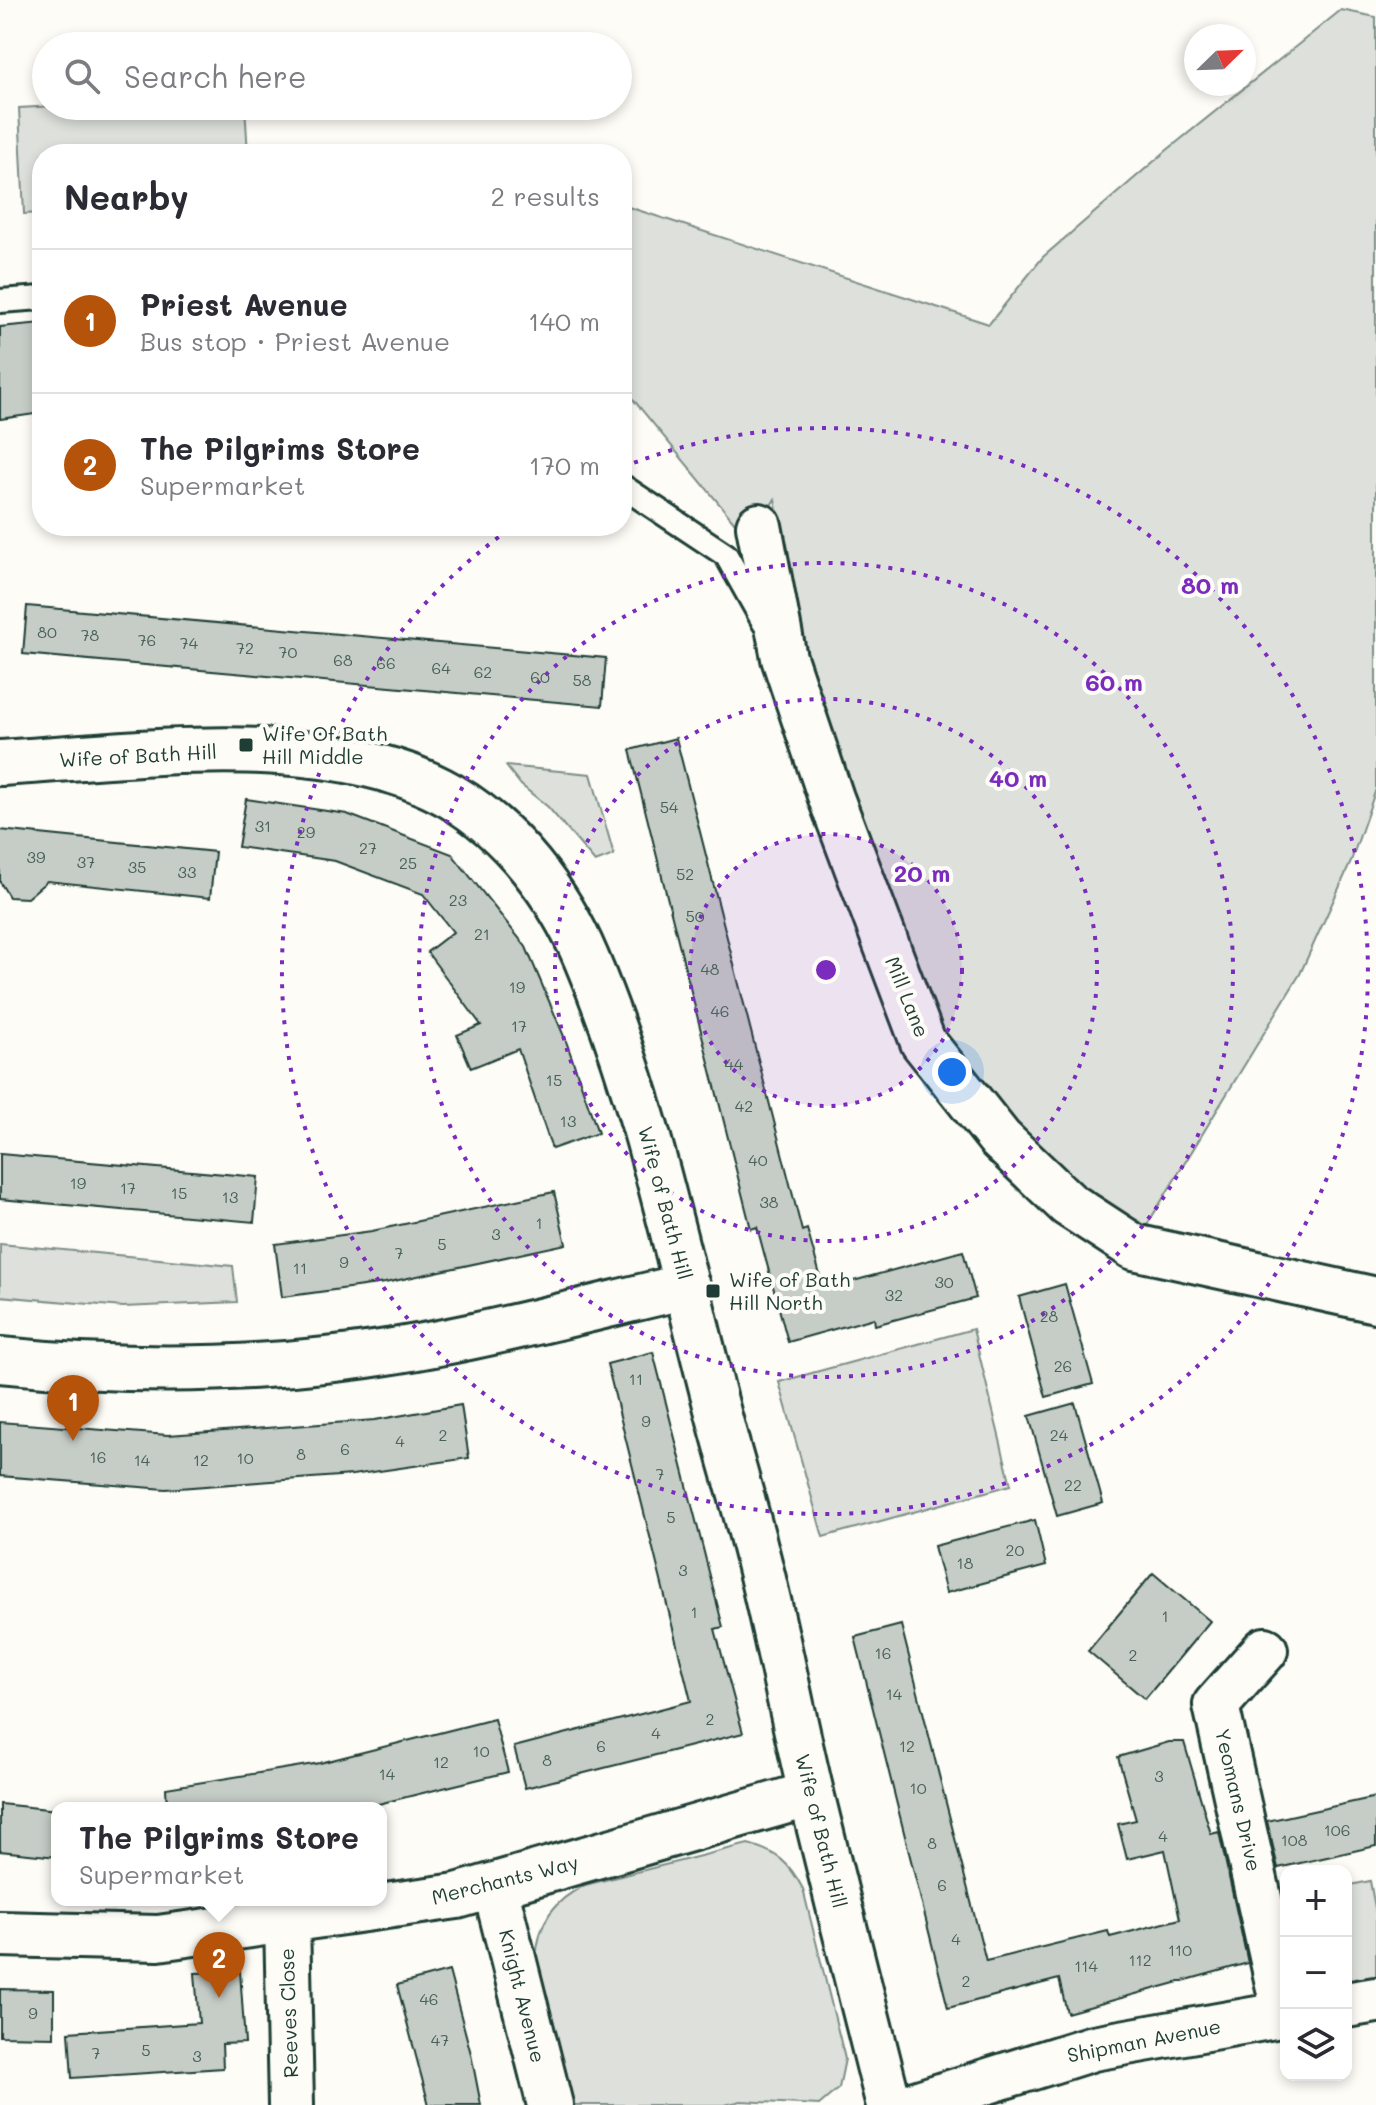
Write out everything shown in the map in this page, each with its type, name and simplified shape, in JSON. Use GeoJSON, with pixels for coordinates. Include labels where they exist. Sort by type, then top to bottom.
{"type":"FeatureCollection","features":[{"type":"Feature","properties":{"kind":"street","name":"Mill Lane"},"geometry":{"type":"LineString","coordinates":[[759,526],[784,658],[831,798],[923,1042],[1000,1139],[1068,1204],[1134,1247],[1376,1300]]}},
{"type":"Feature","properties":{"kind":"street","name":"Wife of Bath Hill"},"geometry":{"type":"LineString","coordinates":[[0,763],[253,751],[325,756],[418,780],[450,795],[485,819],[543,881],[585,955],[643,1118],[757,1554],[811,1794],[889,2105]]}},
{"type":"Feature","properties":{"kind":"street"},"geometry":{"type":"LineString","coordinates":[[0,1360],[139,1370],[239,1368],[336,1359],[437,1343],[687,1286]]}},
{"type":"Feature","properties":{"kind":"street","name":"Yeomans Drive"},"geometry":{"type":"LineString","coordinates":[[1265,1650],[1216,1705],[1284,2009]]}},
{"type":"Feature","properties":{"kind":"street","name":"Merchants Way"},"geometry":{"type":"LineString","coordinates":[[387,1906],[495,1887],[811,1794]]}},
{"type":"Feature","properties":{"kind":"street","name":"Knight Avenue"},"geometry":{"type":"LineString","coordinates":[[495,1887],[550,2105]]}},
{"type":"Feature","properties":{"kind":"street","name":"Merchants Way"},"geometry":{"type":"LineString","coordinates":[[0,1934],[158,1938],[386,1906]]}},
{"type":"Feature","properties":{"kind":"street","name":"Reeves Close"},"geometry":{"type":"LineString","coordinates":[[287,1920],[291,2105]]}},
{"type":"Feature","properties":{"kind":"street"},"geometry":{"type":"LineString","coordinates":[[1352,2004],[1376,2000]]}},
{"type":"Feature","properties":{"kind":"street","name":"Shipman Avenue"},"geometry":{"type":"LineString","coordinates":[[912,2105],[1093,2048],[1280,2015]]}},
{"type":"Feature","properties":{"kind":"lane"},"geometry":{"type":"LineString","coordinates":[[0,301],[32,299]]}},
{"type":"Feature","properties":{"kind":"lane"},"geometry":{"type":"LineString","coordinates":[[632,492],[726,555],[784,658]]}},
{"type":"Feature","properties":{"kind":"shaded area"},"geometry":{"type":"Polygon","coordinates":[[[1341,10],[1376,17],[1376,789],[1350,864],[1300,974],[1142,1233],[1044,1168],[935,1030],[808,670],[775,499],[749,540],[632,398],[632,208],[989,324],[1043,257],[1234,96],[1256,96],[1256,78],[1341,10]]]}},
{"type":"Feature","properties":{"kind":"shaded area"},"geometry":{"type":"Polygon","coordinates":[[[32,107],[32,120],[246,120],[247,144],[32,144],[32,214],[24,214],[19,108],[32,107]]]}},
{"type":"Feature","properties":{"kind":"shaded area"},"geometry":{"type":"Polygon","coordinates":[[[506,766],[591,774],[614,855],[595,862],[548,807],[521,785],[506,766]]]}},
{"type":"Feature","properties":{"kind":"shaded area"},"geometry":{"type":"Polygon","coordinates":[[[0,1244],[233,1266],[237,1302],[123,1307],[0,1296],[0,1244]]]}},
{"type":"Feature","properties":{"kind":"shaded area"},"geometry":{"type":"Polygon","coordinates":[[[973,1329],[1011,1485],[823,1537],[779,1382],[973,1329]]]}},
{"type":"Feature","properties":{"kind":"shaded area"},"geometry":{"type":"Polygon","coordinates":[[[748,1844],[781,1859],[803,1889],[845,2059],[839,2088],[819,2105],[741,2101],[725,2105],[568,2105],[536,1958],[540,1933],[556,1905],[585,1885],[748,1844]]]}},
{"type":"Feature","properties":{"kind":"shaded area"},"geometry":{"type":"Polygon","coordinates":[[[1370,1881],[1376,1913],[1376,1985],[1352,1989],[1352,1937],[1352,1885],[1370,1881]]]}},
{"type":"Feature","properties":{"kind":"building"},"geometry":{"type":"Polygon","coordinates":[[[32,324],[32,414],[0,419],[0,327],[32,324]]]}},
{"type":"Feature","properties":{"kind":"building"},"geometry":{"type":"Polygon","coordinates":[[[27,606],[606,658],[602,706],[23,654],[27,606]]]}},
{"type":"Feature","properties":{"kind":"building"},"geometry":{"type":"Polygon","coordinates":[[[676,738],[802,1231],[807,1229],[824,1289],[963,1251],[976,1298],[875,1325],[874,1318],[788,1342],[757,1227],[751,1229],[630,750],[676,738]]]}},
{"type":"Feature","properties":{"kind":"building"},"geometry":{"type":"Polygon","coordinates":[[[246,799],[347,814],[452,854],[526,947],[566,1041],[598,1133],[552,1149],[518,1049],[471,1068],[457,1035],[481,1025],[427,952],[453,932],[423,894],[335,861],[238,847],[246,799]]]}},
{"type":"Feature","properties":{"kind":"building"},"geometry":{"type":"Polygon","coordinates":[[[0,830],[215,852],[210,898],[47,881],[27,898],[9,897],[0,882],[0,830]]]}},
{"type":"Feature","properties":{"kind":"building"},"geometry":{"type":"Polygon","coordinates":[[[0,1154],[258,1177],[254,1222],[0,1199],[0,1154]]]}},
{"type":"Feature","properties":{"kind":"building"},"geometry":{"type":"Polygon","coordinates":[[[554,1192],[566,1244],[385,1283],[282,1297],[275,1244],[372,1231],[554,1192]]]}},
{"type":"Feature","properties":{"kind":"building"},"geometry":{"type":"Polygon","coordinates":[[[1065,1284],[1093,1384],[1046,1397],[1019,1297],[1065,1284]]]}},
{"type":"Feature","properties":{"kind":"building"},"geometry":{"type":"Polygon","coordinates":[[[653,1352],[723,1627],[715,1629],[743,1733],[525,1788],[514,1747],[691,1701],[607,1364],[653,1352]]]}},
{"type":"Feature","properties":{"kind":"building"},"geometry":{"type":"Polygon","coordinates":[[[1075,1403],[1103,1503],[1057,1516],[1029,1416],[1075,1403]]]}},
{"type":"Feature","properties":{"kind":"building"},"geometry":{"type":"Polygon","coordinates":[[[461,1405],[469,1458],[352,1475],[166,1489],[0,1476],[0,1422],[168,1435],[375,1420],[461,1405]]]}},
{"type":"Feature","properties":{"kind":"building"},"geometry":{"type":"Polygon","coordinates":[[[1035,1520],[1046,1566],[946,1593],[934,1546],[1035,1520]]]}},
{"type":"Feature","properties":{"kind":"building"},"geometry":{"type":"Polygon","coordinates":[[[1153,1573],[1210,1621],[1145,1699],[1088,1651],[1153,1573]]]}},
{"type":"Feature","properties":{"kind":"building"},"geometry":{"type":"Polygon","coordinates":[[[901,1625],[986,1961],[1108,1931],[1110,1937],[1180,1919],[1165,1850],[1127,1859],[1118,1824],[1136,1820],[1118,1757],[1169,1742],[1184,1742],[1211,1834],[1219,1832],[1248,1963],[1067,2013],[1059,1979],[948,2008],[855,1637],[901,1625]]]}},
{"type":"Feature","properties":{"kind":"building"},"geometry":{"type":"Polygon","coordinates":[[[494,1719],[508,1772],[386,1802],[167,1802],[166,1788],[320,1763],[494,1719]]]}},
{"type":"Feature","properties":{"kind":"building"},"geometry":{"type":"Polygon","coordinates":[[[1376,1797],[1376,1846],[1280,1865],[1278,1868],[1267,1821],[1376,1797]]]}},
{"type":"Feature","properties":{"kind":"building"},"geometry":{"type":"Polygon","coordinates":[[[0,1804],[51,1809],[51,1856],[0,1851],[0,1804]]]}},
{"type":"Feature","properties":{"kind":"building"},"geometry":{"type":"Polygon","coordinates":[[[240,1971],[245,2043],[222,2044],[223,2068],[72,2078],[69,2032],[199,2023],[195,1973],[240,1971]]]}},
{"type":"Feature","properties":{"kind":"building"},"geometry":{"type":"Polygon","coordinates":[[[449,1971],[481,2105],[429,2105],[397,1985],[449,1971]]]}},
{"type":"Feature","properties":{"kind":"building"},"geometry":{"type":"Polygon","coordinates":[[[0,1989],[54,1990],[54,2037],[0,2036],[0,1989]]]}},
{"type":"Feature","properties":{"kind":"place","name":"Wife Of Bath Hill Middle"},"geometry":{"type":"Point","coordinates":[246,745]}},
{"type":"Feature","properties":{"kind":"place","name":"Wife of Bath Hill North"},"geometry":{"type":"Point","coordinates":[713,1291]}},
{"type":"Feature","properties":{"kind":"place","name":"Priest Avenue"},"geometry":{"type":"Point","coordinates":[73,1441]}},
{"type":"Feature","properties":{"kind":"place","name":"The Pilgrims Store"},"geometry":{"type":"Point","coordinates":[219,1998]}}]}
